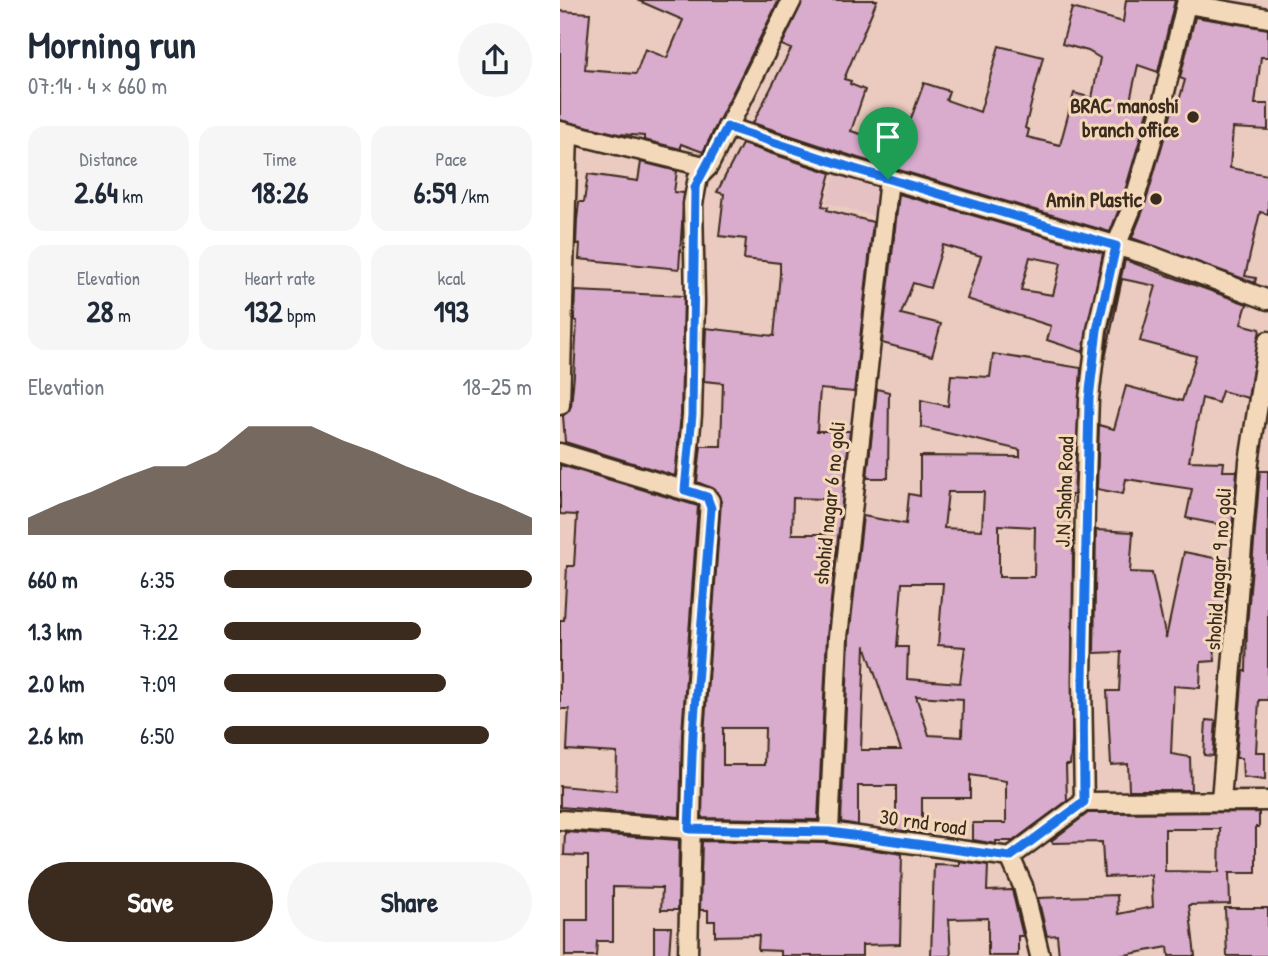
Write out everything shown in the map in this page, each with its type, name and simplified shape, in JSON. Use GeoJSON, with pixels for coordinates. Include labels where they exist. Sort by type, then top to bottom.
{"type":"FeatureCollection","features":[{"type":"Feature","properties":{"kind":"street"},"geometry":{"type":"LineString","coordinates":[[685,490],[693,390],[693,204],[698,177],[708,167],[792,0]]}},
{"type":"Feature","properties":{"kind":"street"},"geometry":{"type":"LineString","coordinates":[[1187,2],[1268,18]]}},
{"type":"Feature","properties":{"kind":"street","name":"J.N Shaha Road"},"geometry":{"type":"LineString","coordinates":[[1084,802],[1083,681],[1089,399],[1097,330],[1116,246],[1136,193],[1187,2]]}},
{"type":"Feature","properties":{"kind":"street"},"geometry":{"type":"LineString","coordinates":[[727,127],[888,179],[1152,256],[1268,300]]}},
{"type":"Feature","properties":{"kind":"street"},"geometry":{"type":"LineString","coordinates":[[560,405],[564,132],[708,167]]}},
{"type":"Feature","properties":{"kind":"street","name":"shohid nagar 6 no goli"},"geometry":{"type":"LineString","coordinates":[[830,832],[838,637],[888,179]]}},
{"type":"Feature","properties":{"kind":"street","name":"shohid nagar 9 no goli"},"geometry":{"type":"LineString","coordinates":[[1221,800],[1249,462],[1268,341]]}},
{"type":"Feature","properties":{"kind":"street"},"geometry":{"type":"LineString","coordinates":[[560,453],[707,497],[711,508],[693,733],[688,956]]}},
{"type":"Feature","properties":{"kind":"street"},"geometry":{"type":"LineString","coordinates":[[1040,956],[1023,886],[1010,857],[1084,802],[1268,801]]}},
{"type":"Feature","properties":{"kind":"street","name":"30 rnd road"},"geometry":{"type":"LineString","coordinates":[[560,820],[689,829],[830,832],[1010,857]]}},
{"type":"Feature","properties":{"kind":"shaded area"},"geometry":{"type":"Polygon","coordinates":[[[837,168],[887,181],[876,217],[826,202],[837,168]]]}},
{"type":"Feature","properties":{"kind":"building"},"geometry":{"type":"Polygon","coordinates":[[[637,0],[779,0],[703,152],[681,144],[681,149],[644,140],[644,136],[619,134],[560,120],[560,11],[590,13],[585,70],[636,74],[645,49],[667,58],[683,20],[637,0]]]}},
{"type":"Feature","properties":{"kind":"building"},"geometry":{"type":"Polygon","coordinates":[[[803,0],[877,0],[844,79],[865,90],[851,131],[901,146],[924,83],[949,91],[946,100],[980,112],[999,46],[1043,57],[1025,128],[1029,130],[1027,137],[1060,145],[1074,93],[1092,98],[1100,58],[1088,51],[1062,44],[1072,8],[1123,22],[1126,0],[1175,0],[1158,72],[1138,65],[1129,105],[1149,108],[1122,201],[1110,232],[858,158],[753,123],[791,49],[782,45],[803,0]]]}},
{"type":"Feature","properties":{"kind":"building"},"geometry":{"type":"Polygon","coordinates":[[[1195,17],[1268,29],[1268,57],[1261,57],[1255,104],[1268,104],[1268,130],[1233,128],[1230,168],[1268,175],[1268,214],[1260,212],[1245,276],[1256,278],[1255,283],[1132,238],[1144,208],[1172,111],[1176,111],[1185,80],[1180,78],[1195,17]]]}},
{"type":"Feature","properties":{"kind":"building"},"geometry":{"type":"Polygon","coordinates":[[[742,144],[831,173],[822,206],[828,207],[827,210],[873,222],[854,392],[820,389],[817,431],[850,431],[827,636],[818,820],[702,818],[704,734],[721,502],[716,490],[697,482],[701,446],[721,446],[723,383],[704,381],[706,328],[774,336],[780,274],[780,263],[744,259],[746,239],[719,236],[724,194],[717,192],[742,144]],[[793,498],[792,534],[826,534],[825,499],[793,498]],[[723,728],[723,765],[764,765],[765,728],[723,728]]]}},
{"type":"Feature","properties":{"kind":"building"},"geometry":{"type":"Polygon","coordinates":[[[641,162],[677,171],[674,192],[684,193],[679,269],[579,259],[580,244],[576,244],[577,220],[579,202],[584,202],[588,174],[638,181],[641,162]]]}},
{"type":"Feature","properties":{"kind":"building"},"geometry":{"type":"Polygon","coordinates":[[[899,194],[1103,253],[1083,352],[1047,340],[1051,326],[967,299],[981,256],[943,245],[930,288],[913,283],[901,314],[941,324],[932,356],[882,343],[899,194]],[[1030,257],[1021,290],[1053,295],[1061,263],[1030,257]]]}},
{"type":"Feature","properties":{"kind":"building"},"geometry":{"type":"Polygon","coordinates":[[[1125,260],[1247,304],[1241,324],[1260,329],[1248,398],[1222,391],[1218,403],[1202,398],[1189,461],[1224,462],[1223,471],[1237,471],[1232,527],[1186,518],[1192,489],[1126,479],[1123,494],[1097,489],[1099,425],[1114,429],[1126,386],[1182,401],[1196,356],[1140,341],[1156,286],[1122,279],[1105,359],[1108,332],[1125,260]]]}},
{"type":"Feature","properties":{"kind":"building"},"geometry":{"type":"Polygon","coordinates":[[[575,291],[684,296],[681,414],[675,476],[565,442],[563,416],[571,406],[574,375],[577,321],[574,320],[575,291]]]}},
{"type":"Feature","properties":{"kind":"building"},"geometry":{"type":"Polygon","coordinates":[[[993,354],[1081,368],[1074,495],[1071,495],[1069,528],[1073,528],[1072,741],[1070,765],[1066,765],[1067,801],[1013,841],[996,841],[996,844],[973,840],[973,823],[1006,823],[1006,781],[970,775],[970,798],[922,798],[922,833],[896,830],[896,786],[858,786],[858,825],[841,822],[849,638],[863,516],[906,524],[909,494],[920,496],[920,456],[1020,457],[1020,450],[921,427],[921,400],[948,406],[951,375],[990,377],[993,354]],[[948,492],[944,528],[982,530],[984,492],[948,492]],[[999,525],[999,577],[1034,577],[1035,527],[999,525]],[[902,583],[897,647],[908,647],[907,679],[960,683],[965,647],[938,645],[943,583],[902,583]],[[865,645],[861,750],[901,750],[865,645]],[[916,696],[929,735],[962,737],[963,699],[916,696]]]}},
{"type":"Feature","properties":{"kind":"building"},"geometry":{"type":"Polygon","coordinates":[[[877,389],[889,392],[888,478],[867,478],[877,389]]]}},
{"type":"Feature","properties":{"kind":"building"},"geometry":{"type":"Polygon","coordinates":[[[560,465],[698,506],[682,733],[680,817],[560,807],[560,786],[616,791],[617,753],[567,750],[569,709],[560,709],[560,620],[564,620],[567,566],[574,566],[577,515],[560,514],[560,465]]]}},
{"type":"Feature","properties":{"kind":"building"},"geometry":{"type":"Polygon","coordinates":[[[1260,471],[1268,471],[1268,700],[1259,700],[1256,752],[1265,752],[1265,780],[1243,777],[1242,758],[1236,758],[1243,671],[1246,671],[1247,626],[1260,471]]]}},
{"type":"Feature","properties":{"kind":"building"},"geometry":{"type":"Polygon","coordinates":[[[1096,530],[1133,532],[1130,572],[1152,573],[1166,638],[1184,552],[1229,561],[1224,626],[1213,627],[1215,661],[1201,662],[1200,688],[1174,686],[1171,754],[1190,757],[1191,790],[1129,790],[1128,764],[1111,765],[1107,691],[1119,691],[1121,652],[1094,653],[1096,530]]]}},
{"type":"Feature","properties":{"kind":"building"},"geometry":{"type":"Polygon","coordinates":[[[1206,720],[1216,721],[1213,756],[1204,755],[1206,720]]]}},
{"type":"Feature","properties":{"kind":"building"},"geometry":{"type":"Polygon","coordinates":[[[1259,812],[1259,827],[1256,827],[1256,873],[1229,873],[1230,904],[1189,905],[1195,956],[1169,956],[1168,947],[1119,956],[1059,956],[1057,935],[1047,936],[1038,898],[1117,895],[1118,914],[1153,907],[1151,875],[1104,877],[1102,842],[1051,841],[1088,813],[1259,812]],[[1165,829],[1165,871],[1219,872],[1220,829],[1165,829]]]}},
{"type":"Feature","properties":{"kind":"building"},"geometry":{"type":"Polygon","coordinates":[[[565,832],[679,840],[678,910],[661,910],[662,888],[613,887],[613,941],[597,941],[596,956],[565,956],[565,920],[588,920],[588,856],[564,855],[565,832]]]}},
{"type":"Feature","properties":{"kind":"building"},"geometry":{"type":"Polygon","coordinates":[[[702,841],[828,843],[902,854],[900,944],[862,945],[862,956],[781,956],[781,951],[758,950],[759,935],[715,936],[715,921],[708,921],[708,910],[700,910],[702,841]]]}},
{"type":"Feature","properties":{"kind":"building"},"geometry":{"type":"Polygon","coordinates":[[[959,861],[988,865],[987,891],[1012,890],[1023,936],[1018,936],[1018,956],[988,956],[988,918],[949,919],[951,956],[931,956],[934,864],[959,865],[959,861]]]}},
{"type":"Feature","properties":{"kind":"building"},"geometry":{"type":"Polygon","coordinates":[[[1225,908],[1268,908],[1268,956],[1227,956],[1225,908]]]}},
{"type":"Feature","properties":{"kind":"building"},"geometry":{"type":"Polygon","coordinates":[[[654,927],[671,927],[669,956],[654,956],[654,927]]]}},
{"type":"Feature","properties":{"kind":"place","name":"BRAC manoshi branch office"},"geometry":{"type":"Point","coordinates":[1193,117]}},
{"type":"Feature","properties":{"kind":"place","name":"Amin Plastic"},"geometry":{"type":"Point","coordinates":[1156,199]}},
{"type":"Feature","properties":{"kind":"route"},"geometry":{"type":"LineString","coordinates":[[727,127],[888,179],[1116,246],[1097,330],[1089,399],[1085,504],[1084,802],[1010,857],[830,832],[689,829],[702,601],[711,508],[707,497],[685,490],[692,415],[695,301],[693,204],[698,177],[708,167],[727,127]]}}]}
